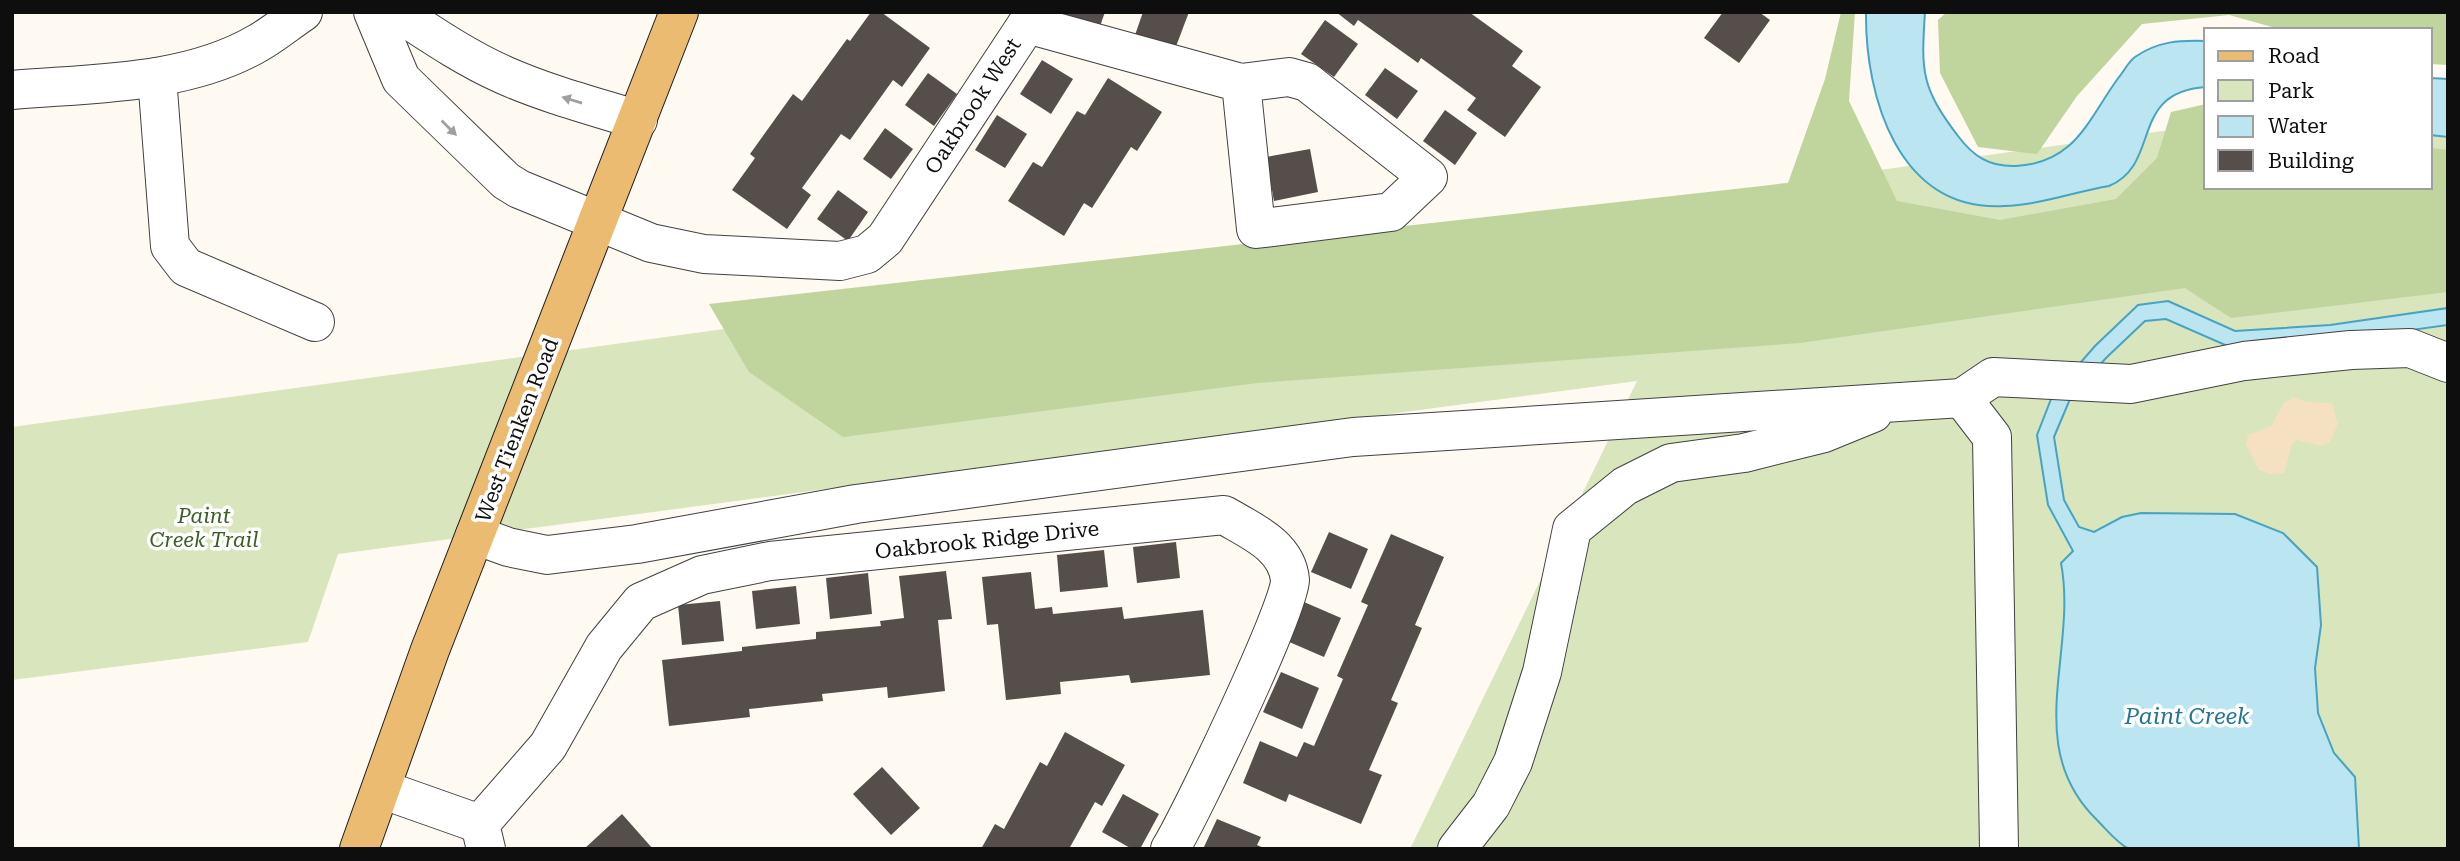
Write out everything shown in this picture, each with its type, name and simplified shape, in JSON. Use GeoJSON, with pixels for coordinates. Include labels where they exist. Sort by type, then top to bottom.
{"type":"FeatureCollection","features":[{"type":"Feature","properties":{"kind":"main road","name":"West Tienken Road"},"geometry":{"type":"LineString","coordinates":[[359,849],[430,650],[679,12]]}},
{"type":"Feature","properties":{"kind":"street"},"geometry":{"type":"LineString","coordinates":[[12,90],[157,77],[238,52],[257,43],[303,12]]}},
{"type":"Feature","properties":{"kind":"street"},"geometry":{"type":"LineString","coordinates":[[373,12],[401,79],[478,157],[519,189],[598,223]]}},
{"type":"Feature","properties":{"kind":"street"},"geometry":{"type":"LineString","coordinates":[[397,12],[451,48],[503,75],[552,94],[638,120]]}},
{"type":"Feature","properties":{"kind":"street","name":"Oakbrook West"},"geometry":{"type":"LineString","coordinates":[[598,223],[651,243],[704,254],[840,261],[867,254],[885,239],[1027,24],[1241,83],[1289,77],[1307,82],[1428,177],[1391,212],[1256,229],[1241,83]]}},
{"type":"Feature","properties":{"kind":"street"},"geometry":{"type":"LineString","coordinates":[[157,77],[170,246],[186,267],[315,322]]}},
{"type":"Feature","properties":{"kind":"street"},"geometry":{"type":"LineString","coordinates":[[475,535],[508,547],[547,555],[637,544],[856,504],[1353,437],[1962,398],[1993,377],[2131,384],[2244,361],[2351,350],[2410,348],[2448,363]]}},
{"type":"Feature","properties":{"kind":"street"},"geometry":{"type":"LineString","coordinates":[[1962,398],[1992,437],[1999,849]]}},
{"type":"Feature","properties":{"kind":"street"},"geometry":{"type":"LineString","coordinates":[[1457,849],[1491,805],[1513,762],[1542,672],[1572,528],[1625,486],[1671,464],[1744,453],[1825,433],[1903,401]]}},
{"type":"Feature","properties":{"kind":"street","name":"Oakbrook Ridge Drive"},"geometry":{"type":"LineString","coordinates":[[381,789],[483,836],[548,746],[604,647],[641,602],[702,575],[770,561],[1224,515],[1279,551],[1290,581],[1267,645],[1170,849]]}},
{"type":"Feature","properties":{"kind":"green space"},"geometry":{"type":"Polygon","coordinates":[[[1841,12],[1855,12],[1849,101],[1897,201],[2000,220],[2116,199],[2157,158],[2171,112],[2204,104],[2204,189],[2432,189],[2432,148],[2448,150],[2448,292],[2231,318],[2185,288],[1800,343],[1257,383],[843,437],[749,372],[709,304],[1788,183],[1825,79],[1841,12]]]}},
{"type":"Feature","properties":{"kind":"green space"},"geometry":{"type":"Polygon","coordinates":[[[1947,12],[2448,12],[2448,65],[2432,64],[2432,28],[2276,28],[2229,15],[2142,24],[2077,96],[2037,154],[1978,147],[1940,73],[1938,20],[1947,12]]]}},
{"type":"Feature","properties":{"kind":"green space","name":"Paint Creek Trail"},"geometry":{"type":"Polygon","coordinates":[[[2448,92],[2448,849],[1410,849],[1637,381],[338,554],[308,642],[12,680],[12,427],[2204,125],[2204,189],[2432,189],[2432,95],[2448,92]]]}},
{"type":"Feature","properties":{"kind":"sand"},"geometry":{"type":"Polygon","coordinates":[[[2293,397],[2307,402],[2332,403],[2338,424],[2330,442],[2321,446],[2296,440],[2292,444],[2284,473],[2270,474],[2259,470],[2246,444],[2248,435],[2271,426],[2284,403],[2293,397]]]}},
{"type":"Feature","properties":{"kind":"water"},"geometry":{"type":"Polygon","coordinates":[[[1866,12],[1925,12],[1923,50],[1930,91],[1964,143],[1982,159],[1998,165],[2036,163],[2067,148],[2089,123],[2131,61],[2152,48],[2178,41],[2204,41],[2204,87],[2182,92],[2165,101],[2155,115],[2136,162],[2125,176],[2109,186],[2017,205],[1968,203],[1938,190],[1913,169],[1895,143],[1881,112],[1872,79],[1866,12]]]}},
{"type":"Feature","properties":{"kind":"water"},"geometry":{"type":"Polygon","coordinates":[[[2432,78],[2448,79],[2448,137],[2432,135],[2432,78]]]}},
{"type":"Feature","properties":{"kind":"water","name":"Paint Creek"},"geometry":{"type":"Polygon","coordinates":[[[2168,301],[2235,331],[2330,325],[2448,308],[2448,325],[2332,341],[2232,348],[2166,319],[2145,321],[2106,358],[2070,399],[2054,437],[2064,500],[2079,527],[2094,532],[2122,517],[2141,513],[2235,514],[2283,533],[2317,567],[2321,625],[2315,668],[2318,713],[2334,753],[2355,777],[2359,849],[2129,849],[2108,832],[2074,791],[2062,761],[2057,730],[2064,597],[2061,563],[2073,551],[2048,505],[2037,435],[2053,394],[2095,346],[2138,305],[2168,301]]]}},
{"type":"Feature","properties":{"kind":"building"},"geometry":{"type":"Polygon","coordinates":[[[871,12],[881,12],[930,48],[902,87],[893,80],[850,140],[841,134],[802,188],[811,195],[787,229],[732,190],[755,158],[750,154],[793,94],[802,101],[847,39],[850,41],[871,12]]]}},
{"type":"Feature","properties":{"kind":"building"},"geometry":{"type":"Polygon","coordinates":[[[1064,12],[1105,12],[1099,29],[1063,16],[1064,12]]]}},
{"type":"Feature","properties":{"kind":"building"},"geometry":{"type":"Polygon","coordinates":[[[1143,12],[1189,12],[1175,49],[1135,35],[1143,12]]]}},
{"type":"Feature","properties":{"kind":"building"},"geometry":{"type":"Polygon","coordinates":[[[1336,12],[1469,12],[1523,51],[1512,66],[1541,87],[1505,137],[1467,110],[1476,98],[1421,58],[1418,63],[1358,20],[1354,26],[1336,12]]]}},
{"type":"Feature","properties":{"kind":"building"},"geometry":{"type":"Polygon","coordinates":[[[1723,12],[1759,12],[1770,20],[1739,63],[1704,38],[1723,12]]]}},
{"type":"Feature","properties":{"kind":"building"},"geometry":{"type":"Polygon","coordinates":[[[1325,20],[1358,44],[1334,77],[1301,54],[1325,20]]]}},
{"type":"Feature","properties":{"kind":"building"},"geometry":{"type":"Polygon","coordinates":[[[1042,60],[1073,79],[1051,114],[1020,94],[1042,60]]]}},
{"type":"Feature","properties":{"kind":"building"},"geometry":{"type":"Polygon","coordinates":[[[1385,68],[1418,91],[1397,119],[1365,95],[1385,68]]]}},
{"type":"Feature","properties":{"kind":"building"},"geometry":{"type":"Polygon","coordinates":[[[928,73],[957,94],[934,126],[905,105],[928,73]]]}},
{"type":"Feature","properties":{"kind":"building"},"geometry":{"type":"Polygon","coordinates":[[[1108,78],[1162,112],[1137,151],[1131,147],[1092,208],[1084,203],[1064,236],[1008,201],[1033,162],[1042,167],[1077,111],[1085,115],[1108,78]]]}},
{"type":"Feature","properties":{"kind":"building"},"geometry":{"type":"Polygon","coordinates":[[[1445,110],[1477,133],[1455,165],[1423,141],[1445,110]]]}},
{"type":"Feature","properties":{"kind":"building"},"geometry":{"type":"Polygon","coordinates":[[[997,115],[1027,134],[1005,168],[975,150],[997,115]]]}},
{"type":"Feature","properties":{"kind":"building"},"geometry":{"type":"Polygon","coordinates":[[[885,128],[913,149],[891,179],[863,159],[885,128]]]}},
{"type":"Feature","properties":{"kind":"building"},"geometry":{"type":"Polygon","coordinates":[[[1310,149],[1318,192],[1274,201],[1266,157],[1310,149]]]}},
{"type":"Feature","properties":{"kind":"building"},"geometry":{"type":"Polygon","coordinates":[[[838,190],[868,212],[848,241],[817,219],[838,190]]]}},
{"type":"Feature","properties":{"kind":"building"},"geometry":{"type":"Polygon","coordinates":[[[1329,532],[1368,549],[1351,589],[1311,572],[1329,532]]]}},
{"type":"Feature","properties":{"kind":"building"},"geometry":{"type":"Polygon","coordinates":[[[1391,534],[1444,557],[1415,625],[1422,628],[1391,700],[1398,703],[1369,770],[1382,775],[1361,824],[1289,794],[1286,802],[1243,783],[1260,741],[1297,757],[1304,742],[1314,746],[1343,679],[1337,676],[1368,605],[1361,602],[1391,534]]]}},
{"type":"Feature","properties":{"kind":"building"},"geometry":{"type":"Polygon","coordinates":[[[1176,542],[1180,578],[1137,583],[1133,547],[1176,542]]]}},
{"type":"Feature","properties":{"kind":"building"},"geometry":{"type":"Polygon","coordinates":[[[1104,550],[1108,587],[1060,592],[1057,555],[1104,550]]]}},
{"type":"Feature","properties":{"kind":"building"},"geometry":{"type":"Polygon","coordinates":[[[946,571],[952,619],[938,620],[945,691],[888,698],[887,687],[822,694],[823,701],[749,709],[750,717],[669,726],[662,660],[816,639],[816,632],[881,626],[880,621],[904,618],[899,576],[946,571]]]}},
{"type":"Feature","properties":{"kind":"building"},"geometry":{"type":"Polygon","coordinates":[[[1031,572],[1035,609],[1052,607],[1053,614],[1122,607],[1124,619],[1203,610],[1210,675],[1131,683],[1129,675],[1060,682],[1061,694],[1006,700],[998,624],[987,625],[982,577],[1031,572]]]}},
{"type":"Feature","properties":{"kind":"building"},"geometry":{"type":"Polygon","coordinates":[[[868,573],[872,614],[830,619],[826,578],[868,573]]]}},
{"type":"Feature","properties":{"kind":"building"},"geometry":{"type":"Polygon","coordinates":[[[796,586],[800,624],[756,629],[752,591],[796,586]]]}},
{"type":"Feature","properties":{"kind":"building"},"geometry":{"type":"Polygon","coordinates":[[[720,601],[724,641],[682,645],[678,605],[720,601]]]}},
{"type":"Feature","properties":{"kind":"building"},"geometry":{"type":"Polygon","coordinates":[[[1304,602],[1341,618],[1324,657],[1287,641],[1304,602]]]}},
{"type":"Feature","properties":{"kind":"building"},"geometry":{"type":"Polygon","coordinates":[[[1281,672],[1319,688],[1302,729],[1263,712],[1281,672]]]}},
{"type":"Feature","properties":{"kind":"building"},"geometry":{"type":"Polygon","coordinates":[[[1065,732],[1125,765],[1102,806],[1095,802],[1069,849],[981,849],[995,824],[1004,829],[1040,762],[1047,766],[1065,732]]]}},
{"type":"Feature","properties":{"kind":"building"},"geometry":{"type":"Polygon","coordinates":[[[882,767],[920,808],[891,835],[853,794],[882,767]]]}},
{"type":"Feature","properties":{"kind":"building"},"geometry":{"type":"Polygon","coordinates":[[[1123,794],[1159,814],[1140,849],[1132,849],[1102,832],[1123,794]]]}},
{"type":"Feature","properties":{"kind":"building"},"geometry":{"type":"Polygon","coordinates":[[[622,814],[653,849],[584,849],[622,814]]]}},
{"type":"Feature","properties":{"kind":"building"},"geometry":{"type":"Polygon","coordinates":[[[1217,819],[1261,837],[1257,845],[1266,849],[1203,849],[1217,819]]]}}]}
